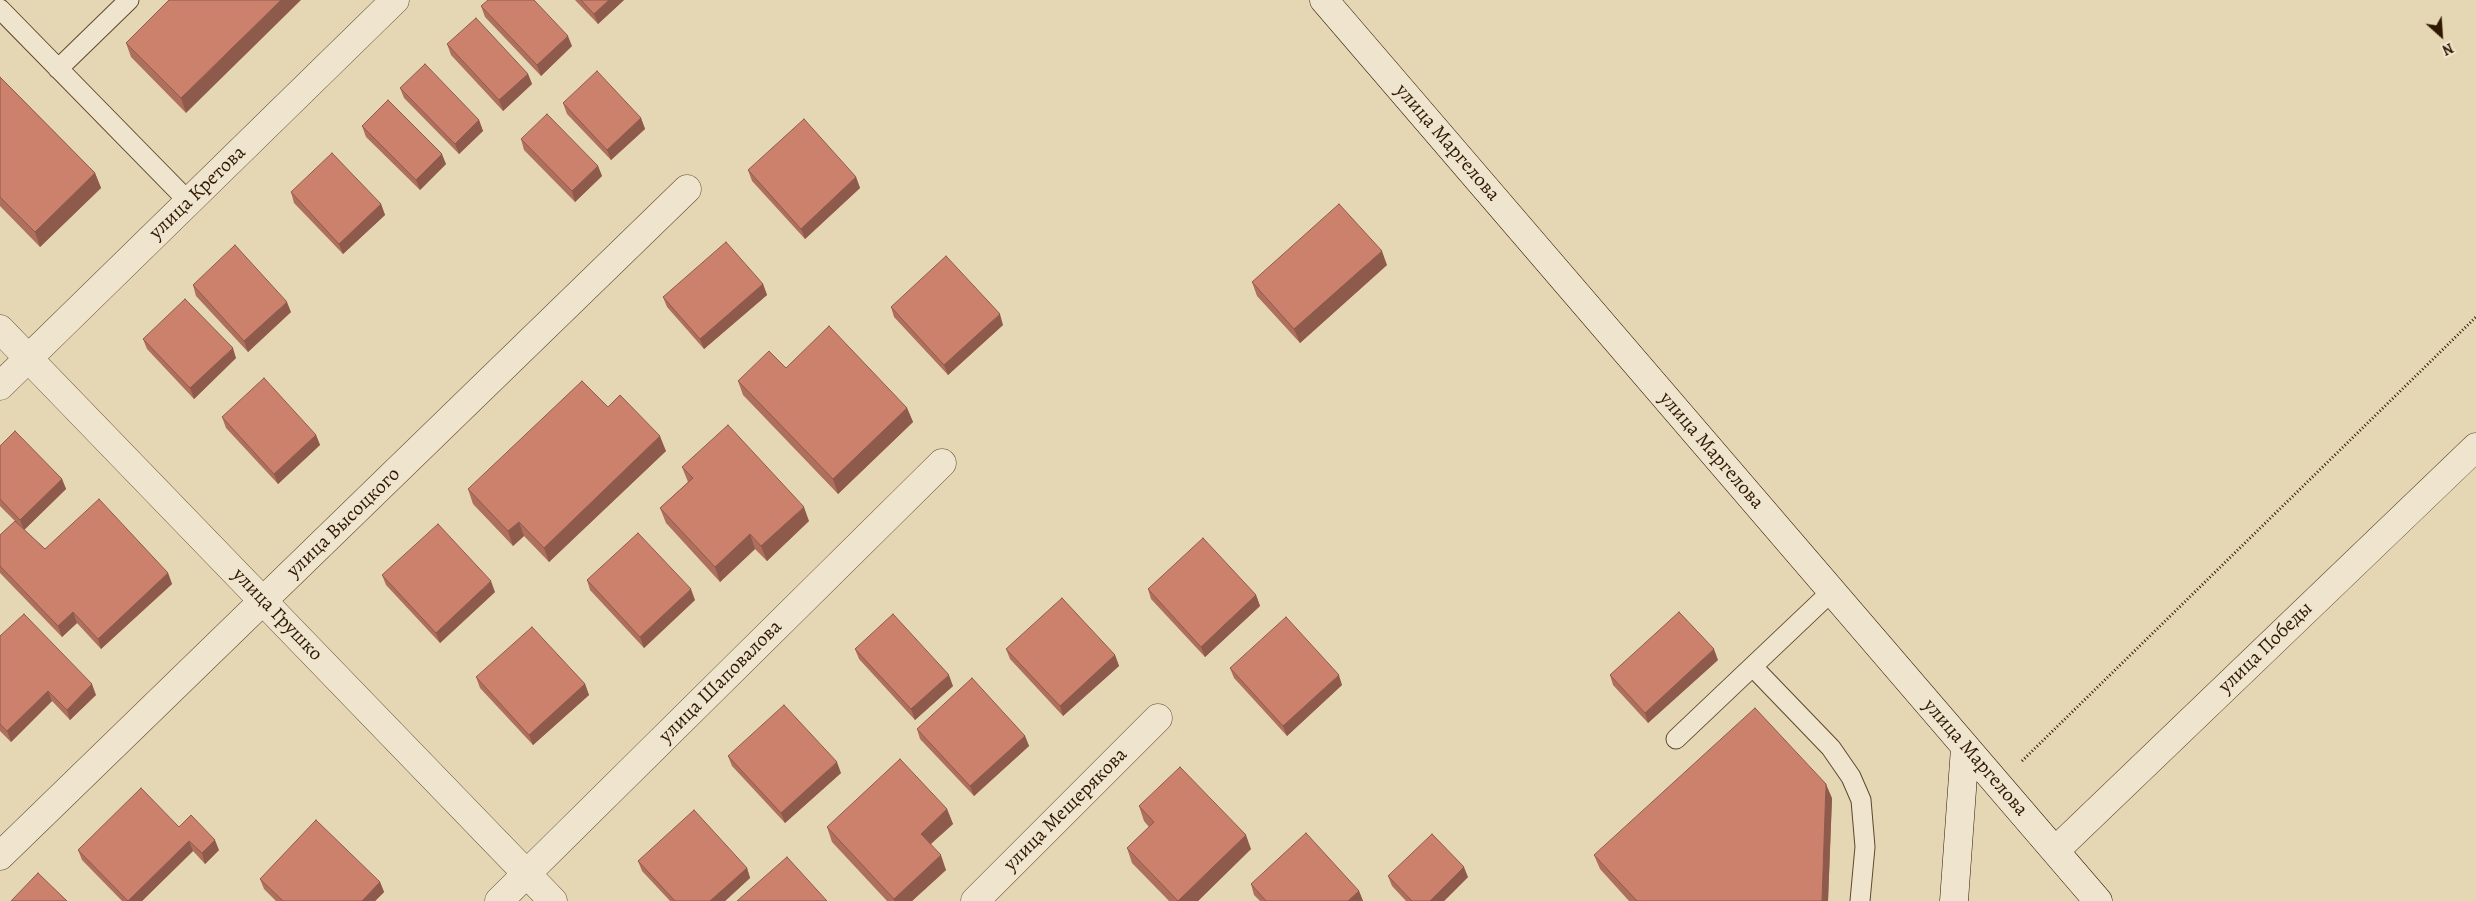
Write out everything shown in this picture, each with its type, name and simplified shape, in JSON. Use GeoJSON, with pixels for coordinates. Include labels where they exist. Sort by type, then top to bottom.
{"type":"FeatureCollection","features":[{"type":"Feature","properties":{"kind":"street","name":"улица Кретова"},"geometry":{"type":"LineString","coordinates":[[0,386],[395,0]]}},
{"type":"Feature","properties":{"kind":"street","name":"улица Маргелова"},"geometry":{"type":"LineString","coordinates":[[1324,0],[2098,901]]}},
{"type":"Feature","properties":{"kind":"street","name":"улица Высоцкого"},"geometry":{"type":"LineString","coordinates":[[0,856],[264,602],[687,189]]}},
{"type":"Feature","properties":{"kind":"street","name":"улица Грушко"},"geometry":{"type":"LineString","coordinates":[[0,329],[553,901]]}},
{"type":"Feature","properties":{"kind":"street","name":"улица Победы"},"geometry":{"type":"LineString","coordinates":[[2056,850],[2476,447]]}},
{"type":"Feature","properties":{"kind":"street","name":"улица Шаповалова"},"geometry":{"type":"LineString","coordinates":[[499,901],[942,463]]}},
{"type":"Feature","properties":{"kind":"street","name":"улица Мещерякова"},"geometry":{"type":"LineString","coordinates":[[975,901],[1158,718]]}},
{"type":"Feature","properties":{"kind":"street"},"geometry":{"type":"LineString","coordinates":[[1954,901],[1965,748]]}},
{"type":"Feature","properties":{"kind":"lane"},"geometry":{"type":"LineString","coordinates":[[58,69],[128,0]]}},
{"type":"Feature","properties":{"kind":"lane"},"geometry":{"type":"LineString","coordinates":[[0,9],[189,202]]}},
{"type":"Feature","properties":{"kind":"lane"},"geometry":{"type":"LineString","coordinates":[[1676,739],[1831,592]]}},
{"type":"Feature","properties":{"kind":"lane"},"geometry":{"type":"LineString","coordinates":[[1753,667],[1831,748],[1850,777],[1861,800],[1864,847],[1860,901]]}},
{"type":"Feature","properties":{"kind":"path"},"geometry":{"type":"LineString","coordinates":[[1998,785],[2476,317]]}},
{"type":"Feature","properties":{"kind":"building"},"geometry":{"type":"Polygon","coordinates":[[[169,0],[281,0],[181,98],[126,43],[169,0]]]}},
{"type":"Feature","properties":{"kind":"building"},"geometry":{"type":"Polygon","coordinates":[[[488,0],[534,0],[568,36],[537,65],[481,6],[488,0]]]}},
{"type":"Feature","properties":{"kind":"building"},"geometry":{"type":"Polygon","coordinates":[[[581,0],[609,0],[594,14],[581,0]]]}},
{"type":"Feature","properties":{"kind":"building"},"geometry":{"type":"Polygon","coordinates":[[[476,18],[528,74],[499,100],[447,44],[476,18]]]}},
{"type":"Feature","properties":{"kind":"building"},"geometry":{"type":"Polygon","coordinates":[[[425,64],[479,120],[455,144],[400,88],[425,64]]]}},
{"type":"Feature","properties":{"kind":"building"},"geometry":{"type":"Polygon","coordinates":[[[597,71],[641,118],[607,150],[563,103],[597,71]]]}},
{"type":"Feature","properties":{"kind":"building"},"geometry":{"type":"Polygon","coordinates":[[[0,77],[95,173],[35,232],[0,197],[0,77]]]}},
{"type":"Feature","properties":{"kind":"building"},"geometry":{"type":"Polygon","coordinates":[[[388,100],[442,154],[416,180],[362,126],[388,100]]]}},
{"type":"Feature","properties":{"kind":"building"},"geometry":{"type":"Polygon","coordinates":[[[547,114],[598,166],[572,191],[521,139],[547,114]]]}},
{"type":"Feature","properties":{"kind":"building"},"geometry":{"type":"Polygon","coordinates":[[[804,119],[856,177],[801,229],[748,170],[804,119]]]}},
{"type":"Feature","properties":{"kind":"building"},"geometry":{"type":"Polygon","coordinates":[[[332,153],[381,204],[339,244],[291,192],[332,153]]]}},
{"type":"Feature","properties":{"kind":"building"},"geometry":{"type":"Polygon","coordinates":[[[1339,204],[1382,251],[1294,329],[1252,282],[1339,204]]]}},
{"type":"Feature","properties":{"kind":"building"},"geometry":{"type":"Polygon","coordinates":[[[726,242],[763,284],[700,339],[663,297],[726,242]]]}},
{"type":"Feature","properties":{"kind":"building"},"geometry":{"type":"Polygon","coordinates":[[[235,245],[287,302],[244,341],[193,285],[235,245]]]}},
{"type":"Feature","properties":{"kind":"building"},"geometry":{"type":"Polygon","coordinates":[[[946,256],[1000,314],[944,365],[891,307],[946,256]]]}},
{"type":"Feature","properties":{"kind":"building"},"geometry":{"type":"Polygon","coordinates":[[[185,299],[233,348],[190,388],[143,339],[185,299]]]}},
{"type":"Feature","properties":{"kind":"building"},"geometry":{"type":"Polygon","coordinates":[[[829,326],[907,408],[833,479],[738,381],[769,351],[786,368],[829,326]]]}},
{"type":"Feature","properties":{"kind":"building"},"geometry":{"type":"Polygon","coordinates":[[[264,378],[316,435],[274,474],[222,417],[264,378]]]}},
{"type":"Feature","properties":{"kind":"building"},"geometry":{"type":"Polygon","coordinates":[[[582,381],[608,407],[620,395],[660,436],[544,548],[519,522],[508,531],[468,489],[582,381]]]}},
{"type":"Feature","properties":{"kind":"building"},"geometry":{"type":"Polygon","coordinates":[[[728,425],[804,507],[761,546],[750,534],[715,567],[660,508],[693,478],[682,467],[728,425]]]}},
{"type":"Feature","properties":{"kind":"building"},"geometry":{"type":"Polygon","coordinates":[[[15,431],[62,479],[20,520],[0,499],[0,446],[15,431]]]}},
{"type":"Feature","properties":{"kind":"building"},"geometry":{"type":"Polygon","coordinates":[[[99,499],[168,573],[98,639],[73,612],[58,626],[0,566],[0,535],[15,521],[45,549],[99,499]]]}},
{"type":"Feature","properties":{"kind":"building"},"geometry":{"type":"Polygon","coordinates":[[[438,524],[491,581],[436,633],[382,575],[438,524]]]}},
{"type":"Feature","properties":{"kind":"building"},"geometry":{"type":"Polygon","coordinates":[[[638,533],[691,589],[640,637],[587,580],[638,533]]]}},
{"type":"Feature","properties":{"kind":"building"},"geometry":{"type":"Polygon","coordinates":[[[1203,538],[1256,595],[1201,647],[1148,589],[1203,538]]]}},
{"type":"Feature","properties":{"kind":"building"},"geometry":{"type":"Polygon","coordinates":[[[1062,598],[1115,655],[1060,706],[1006,649],[1062,598]]]}},
{"type":"Feature","properties":{"kind":"building"},"geometry":{"type":"Polygon","coordinates":[[[1679,612],[1714,649],[1645,713],[1610,675],[1679,612]]]}},
{"type":"Feature","properties":{"kind":"building"},"geometry":{"type":"Polygon","coordinates":[[[24,614],[92,684],[67,710],[48,691],[7,731],[0,724],[0,636],[24,614]]]}},
{"type":"Feature","properties":{"kind":"building"},"geometry":{"type":"Polygon","coordinates":[[[893,614],[949,675],[911,709],[855,649],[893,614]]]}},
{"type":"Feature","properties":{"kind":"building"},"geometry":{"type":"Polygon","coordinates":[[[1286,617],[1339,675],[1283,726],[1230,668],[1286,617]]]}},
{"type":"Feature","properties":{"kind":"building"},"geometry":{"type":"Polygon","coordinates":[[[532,627],[585,684],[529,735],[476,677],[532,627]]]}},
{"type":"Feature","properties":{"kind":"building"},"geometry":{"type":"Polygon","coordinates":[[[972,678],[1025,736],[970,786],[917,729],[972,678]]]}},
{"type":"Feature","properties":{"kind":"building"},"geometry":{"type":"Polygon","coordinates":[[[784,705],[837,762],[781,813],[728,756],[784,705]]]}},
{"type":"Feature","properties":{"kind":"building"},"geometry":{"type":"Polygon","coordinates":[[[1755,708],[1826,784],[1822,901],[1637,901],[1594,855],[1755,708]]]}},
{"type":"Feature","properties":{"kind":"building"},"geometry":{"type":"Polygon","coordinates":[[[900,759],[947,809],[921,834],[941,855],[894,899],[827,827],[900,759]]]}},
{"type":"Feature","properties":{"kind":"building"},"geometry":{"type":"Polygon","coordinates":[[[1180,767],[1246,835],[1178,901],[1127,848],[1154,822],[1139,806],[1180,767]]]}},
{"type":"Feature","properties":{"kind":"building"},"geometry":{"type":"Polygon","coordinates":[[[141,788],[179,827],[191,815],[215,840],[202,853],[189,841],[128,901],[78,850],[141,788]]]}},
{"type":"Feature","properties":{"kind":"building"},"geometry":{"type":"Polygon","coordinates":[[[694,810],[747,868],[710,901],[675,901],[638,861],[694,810]]]}},
{"type":"Feature","properties":{"kind":"building"},"geometry":{"type":"Polygon","coordinates":[[[316,820],[380,882],[362,901],[283,901],[260,879],[316,820]]]}},
{"type":"Feature","properties":{"kind":"building"},"geometry":{"type":"Polygon","coordinates":[[[1306,833],[1359,891],[1348,901],[1266,901],[1251,884],[1306,833]]]}},
{"type":"Feature","properties":{"kind":"building"},"geometry":{"type":"Polygon","coordinates":[[[1432,834],[1464,867],[1430,901],[1412,901],[1388,876],[1432,834]]]}},
{"type":"Feature","properties":{"kind":"building"},"geometry":{"type":"Polygon","coordinates":[[[787,857],[827,901],[737,901],[787,857]]]}},
{"type":"Feature","properties":{"kind":"building"},"geometry":{"type":"Polygon","coordinates":[[[38,873],[67,901],[11,901],[38,873]]]}}]}
